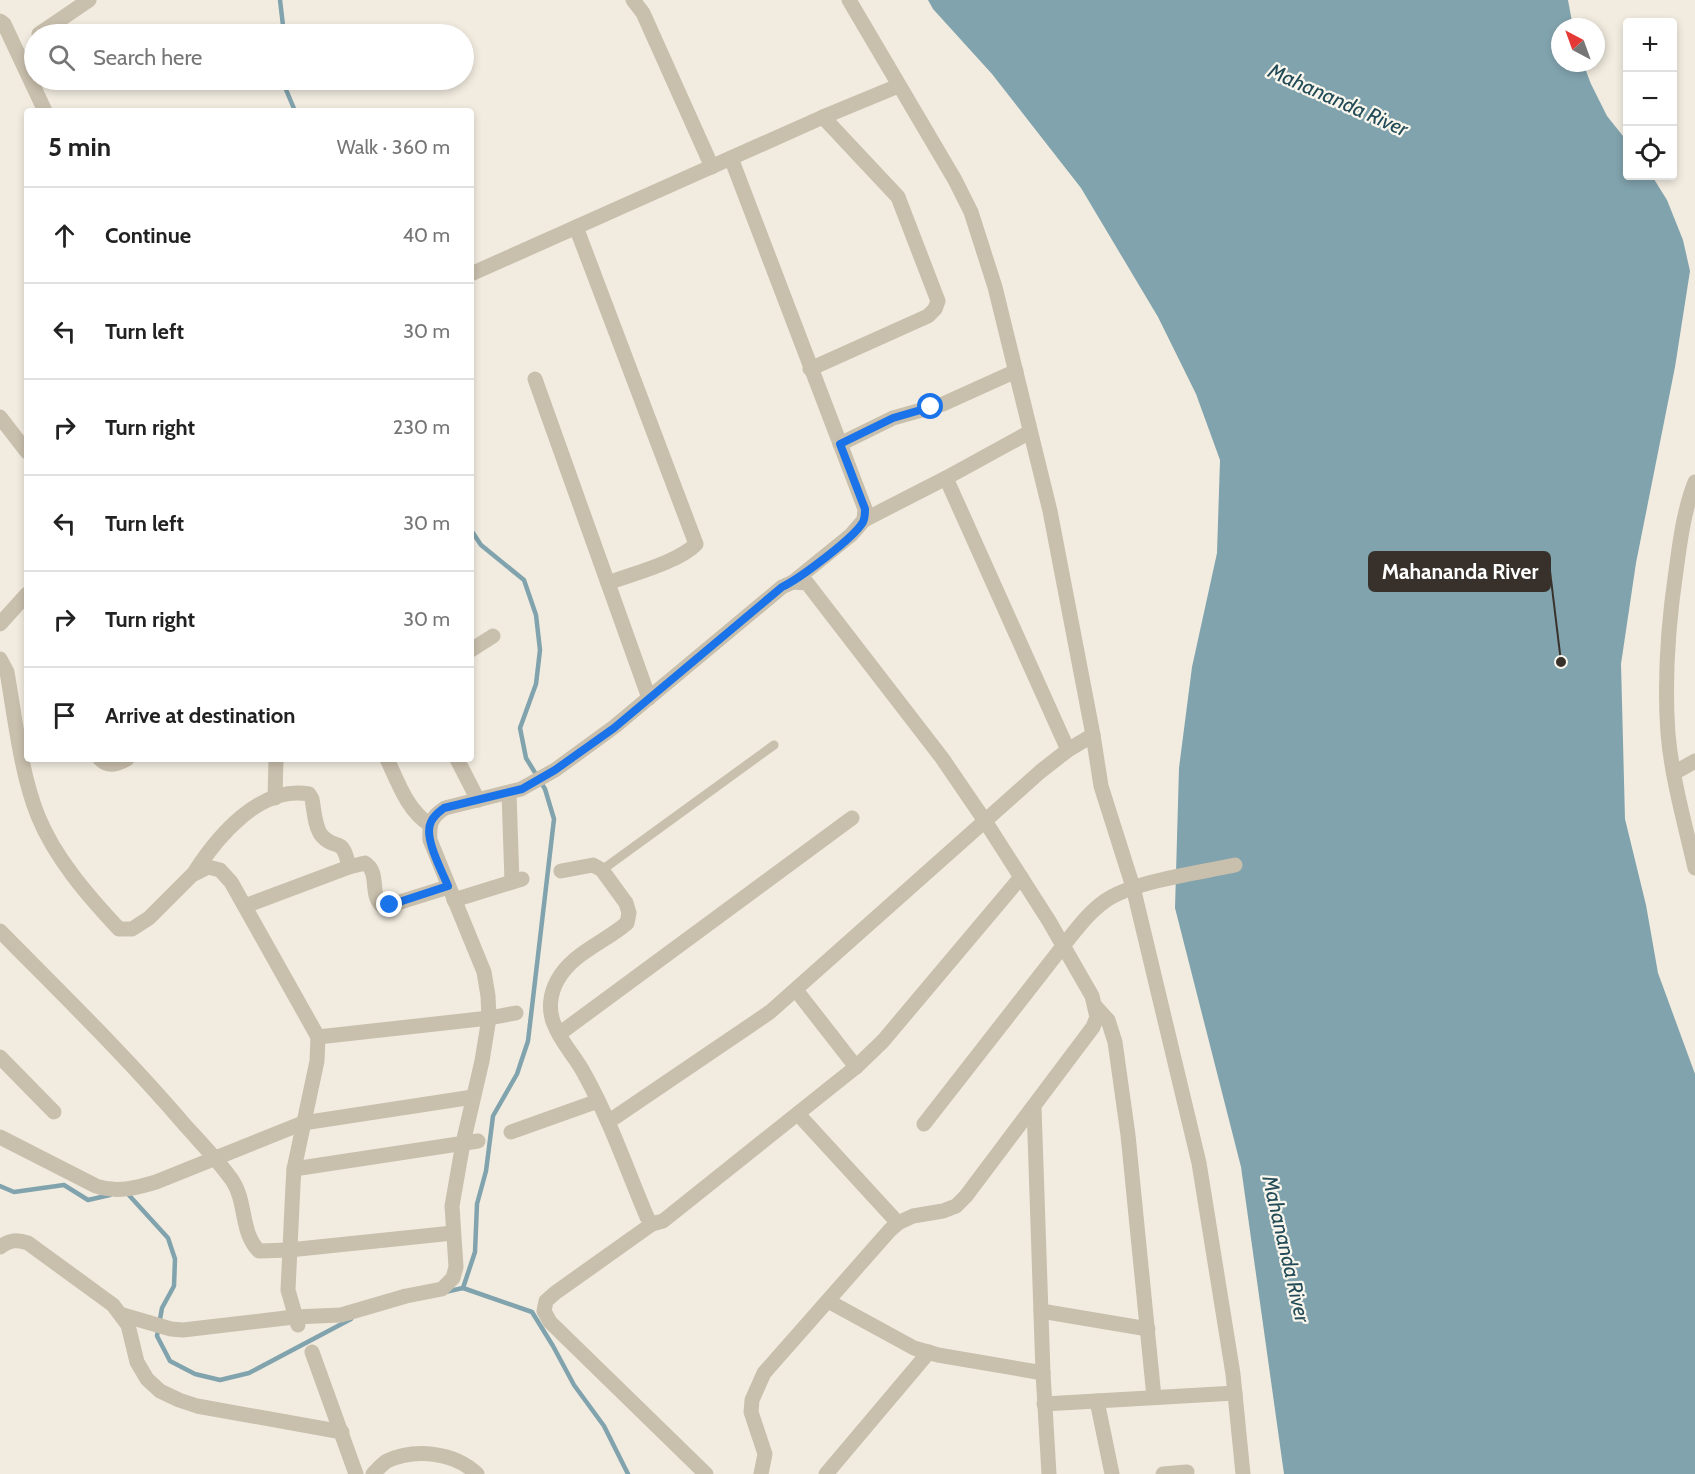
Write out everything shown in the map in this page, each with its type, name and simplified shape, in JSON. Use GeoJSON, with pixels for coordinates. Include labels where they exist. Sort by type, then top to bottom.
{"type":"FeatureCollection","features":[{"type":"Feature","properties":{"kind":"street"},"geometry":{"type":"LineString","coordinates":[[54,24],[89,0]]}},
{"type":"Feature","properties":{"kind":"street"},"geometry":{"type":"LineString","coordinates":[[633,0],[643,14],[712,167]]}},
{"type":"Feature","properties":{"kind":"street"},"geometry":{"type":"LineString","coordinates":[[849,0],[938,150],[971,212],[995,287],[1050,511],[1103,797],[1133,887],[1199,1163],[1235,1393],[1243,1474]]}},
{"type":"Feature","properties":{"kind":"street"},"geometry":{"type":"LineString","coordinates":[[0,21],[4,24],[24,67]]}},
{"type":"Feature","properties":{"kind":"street"},"geometry":{"type":"LineString","coordinates":[[16,50],[24,45]]}},
{"type":"Feature","properties":{"kind":"street"},"geometry":{"type":"LineString","coordinates":[[474,273],[823,117],[898,86]]}},
{"type":"Feature","properties":{"kind":"street"},"geometry":{"type":"LineString","coordinates":[[35,90],[44,108]]}},
{"type":"Feature","properties":{"kind":"street"},"geometry":{"type":"LineString","coordinates":[[810,369],[927,316],[935,309],[938,301],[898,197],[823,117]]}},
{"type":"Feature","properties":{"kind":"street"},"geometry":{"type":"LineString","coordinates":[[731,158],[810,369],[861,496],[865,509],[864,520]]}},
{"type":"Feature","properties":{"kind":"street"},"geometry":{"type":"LineString","coordinates":[[576,227],[696,544],[678,557],[608,583]]}},
{"type":"Feature","properties":{"kind":"street"},"geometry":{"type":"LineString","coordinates":[[840,444],[893,418],[943,404],[1016,372]]}},
{"type":"Feature","properties":{"kind":"street"},"geometry":{"type":"LineString","coordinates":[[535,379],[649,698]]}},
{"type":"Feature","properties":{"kind":"street"},"geometry":{"type":"LineString","coordinates":[[0,417],[24,448]]}},
{"type":"Feature","properties":{"kind":"street"},"geometry":{"type":"LineString","coordinates":[[123,1315],[171,1329],[183,1330],[296,1321],[341,1315],[406,1296],[442,1289],[453,1278],[456,1267],[452,1206],[470,1142],[474,1097],[489,1018],[484,972],[430,840],[429,824],[435,815],[444,808],[515,791],[555,770],[614,728],[782,587],[794,582],[851,536],[864,520],[1030,432]]}},
{"type":"Feature","properties":{"kind":"street"},"geometry":{"type":"LineString","coordinates":[[946,478],[1068,750]]}},
{"type":"Feature","properties":{"kind":"street"},"geometry":{"type":"LineString","coordinates":[[1695,482],[1689,497],[1679,545],[1671,603],[1666,671],[1668,735],[1695,868]]}},
{"type":"Feature","properties":{"kind":"street"},"geometry":{"type":"LineString","coordinates":[[761,1474],[765,1454],[752,1412],[752,1400],[764,1373],[890,1230],[898,1223],[913,1216],[943,1211],[956,1206],[966,1196],[1093,1027],[1097,1017],[1092,996],[1063,946],[985,821],[942,758],[817,594],[807,583],[794,582]]}},
{"type":"Feature","properties":{"kind":"street"},"geometry":{"type":"LineString","coordinates":[[0,624],[24,597]]}},
{"type":"Feature","properties":{"kind":"street"},"geometry":{"type":"LineString","coordinates":[[474,648],[494,636]]}},
{"type":"Feature","properties":{"kind":"street"},"geometry":{"type":"LineString","coordinates":[[0,659],[7,672],[24,741]]}},
{"type":"Feature","properties":{"kind":"street"},"geometry":{"type":"LineString","coordinates":[[608,1122],[735,1037],[796,990],[1041,771],[1068,750],[1093,735]]}},
{"type":"Feature","properties":{"kind":"street"},"geometry":{"type":"LineString","coordinates":[[1674,773],[1695,761]]}},
{"type":"Feature","properties":{"kind":"street"},"geometry":{"type":"LineString","coordinates":[[27,762],[31,793],[49,839],[62,859],[118,929],[132,929],[149,918],[192,875],[224,831],[253,809],[275,798],[300,792],[309,794],[320,834],[344,848],[349,867]]}},
{"type":"Feature","properties":{"kind":"street"},"geometry":{"type":"LineString","coordinates":[[103,762],[114,765],[120,762]]}},
{"type":"Feature","properties":{"kind":"street"},"geometry":{"type":"LineString","coordinates":[[275,798],[276,762]]}},
{"type":"Feature","properties":{"kind":"street"},"geometry":{"type":"LineString","coordinates":[[388,762],[412,809],[419,818],[429,824]]}},
{"type":"Feature","properties":{"kind":"street"},"geometry":{"type":"LineString","coordinates":[[459,762],[478,800]]}},
{"type":"Feature","properties":{"kind":"street"},"geometry":{"type":"LineString","coordinates":[[245,906],[365,863],[373,872],[376,897],[379,904],[384,907],[517,881],[515,791]]}},
{"type":"Feature","properties":{"kind":"street"},"geometry":{"type":"LineString","coordinates":[[559,1035],[852,818]]}},
{"type":"Feature","properties":{"kind":"street"},"geometry":{"type":"LineString","coordinates":[[561,871],[593,865],[602,870],[626,903],[629,913],[627,924],[572,961],[563,970],[550,997],[547,1011],[598,1101],[652,1224]]}},
{"type":"Feature","properties":{"kind":"street"},"geometry":{"type":"LineString","coordinates":[[924,1124],[1063,946],[1104,901],[1133,887],[1235,865]]}},
{"type":"Feature","properties":{"kind":"street"},"geometry":{"type":"LineString","coordinates":[[192,875],[208,867],[220,870],[231,882],[318,1036],[317,1061],[294,1169],[288,1290],[296,1321]]}},
{"type":"Feature","properties":{"kind":"street"},"geometry":{"type":"LineString","coordinates":[[706,1474],[550,1322],[544,1311],[546,1301],[652,1224],[663,1221],[856,1067],[883,1041],[1021,877]]}},
{"type":"Feature","properties":{"kind":"street"},"geometry":{"type":"LineString","coordinates":[[0,931],[152,1087],[214,1159],[238,1191],[252,1244],[259,1251],[453,1233]]}},
{"type":"Feature","properties":{"kind":"street"},"geometry":{"type":"LineString","coordinates":[[796,990],[856,1067]]}},
{"type":"Feature","properties":{"kind":"street"},"geometry":{"type":"LineString","coordinates":[[1096,1007],[1108,1020],[1115,1042],[1128,1135],[1154,1398]]}},
{"type":"Feature","properties":{"kind":"street"},"geometry":{"type":"LineString","coordinates":[[318,1036],[489,1018],[516,1013]]}},
{"type":"Feature","properties":{"kind":"street"},"geometry":{"type":"LineString","coordinates":[[0,1057],[54,1112]]}},
{"type":"Feature","properties":{"kind":"street"},"geometry":{"type":"LineString","coordinates":[[0,1137],[96,1186],[109,1190],[133,1189],[303,1123],[474,1097]]}},
{"type":"Feature","properties":{"kind":"street"},"geometry":{"type":"LineString","coordinates":[[511,1132],[598,1101]]}},
{"type":"Feature","properties":{"kind":"street"},"geometry":{"type":"LineString","coordinates":[[1034,1106],[1042,1373],[1049,1474]]}},
{"type":"Feature","properties":{"kind":"street"},"geometry":{"type":"LineString","coordinates":[[798,1114],[898,1223]]}},
{"type":"Feature","properties":{"kind":"street"},"geometry":{"type":"LineString","coordinates":[[294,1169],[470,1142]]}},
{"type":"Feature","properties":{"kind":"street"},"geometry":{"type":"LineString","coordinates":[[0,1246],[10,1241],[20,1240],[28,1243],[113,1305],[123,1315],[128,1325],[137,1362],[147,1379],[160,1391],[197,1406],[342,1432]]}},
{"type":"Feature","properties":{"kind":"street"},"geometry":{"type":"LineString","coordinates":[[828,1301],[914,1348],[1042,1373]]}},
{"type":"Feature","properties":{"kind":"street"},"geometry":{"type":"LineString","coordinates":[[1041,1311],[1148,1329]]}},
{"type":"Feature","properties":{"kind":"street"},"geometry":{"type":"LineString","coordinates":[[312,1352],[356,1474]]}},
{"type":"Feature","properties":{"kind":"street"},"geometry":{"type":"LineString","coordinates":[[827,1474],[929,1352]]}},
{"type":"Feature","properties":{"kind":"street"},"geometry":{"type":"LineString","coordinates":[[1044,1404],[1235,1393]]}},
{"type":"Feature","properties":{"kind":"street"},"geometry":{"type":"LineString","coordinates":[[1097,1401],[1112,1474]]}},
{"type":"Feature","properties":{"kind":"street"},"geometry":{"type":"LineString","coordinates":[[373,1474],[385,1462],[406,1454],[432,1453],[453,1460],[477,1474]]}},
{"type":"Feature","properties":{"kind":"street"},"geometry":{"type":"LineString","coordinates":[[1163,1474],[1187,1472]]}},
{"type":"Feature","properties":{"kind":"lane"},"geometry":{"type":"LineString","coordinates":[[602,870],[774,745]]}},
{"type":"Feature","properties":{"kind":"water"},"geometry":{"type":"Polygon","coordinates":[[[928,0],[1568,0],[1571,18],[1551,18],[1551,72],[1586,72],[1607,116],[1623,136],[1623,180],[1654,180],[1667,200],[1683,240],[1690,271],[1675,367],[1636,563],[1621,664],[1625,819],[1646,905],[1658,973],[1695,1074],[1695,1474],[1284,1474],[1241,1167],[1175,908],[1179,768],[1192,667],[1217,553],[1220,460],[1196,394],[1158,317],[1081,188],[992,74],[933,9],[928,0]]]}},
{"type":"Feature","properties":{"kind":"waterway"},"geometry":{"type":"LineString","coordinates":[[280,0],[283,24]]}},
{"type":"Feature","properties":{"kind":"waterway"},"geometry":{"type":"LineString","coordinates":[[286,90],[294,108]]}},
{"type":"Feature","properties":{"kind":"waterway"},"geometry":{"type":"LineString","coordinates":[[463,1288],[475,1252],[477,1204],[486,1171],[493,1116],[517,1074],[528,1041],[554,819],[545,789],[526,758],[520,728],[536,684],[540,650],[536,615],[524,580],[481,545],[474,534]]}},
{"type":"Feature","properties":{"kind":"waterway"},"geometry":{"type":"LineString","coordinates":[[0,1186],[14,1192],[64,1185],[88,1200],[110,1195]]}},
{"type":"Feature","properties":{"kind":"waterway"},"geometry":{"type":"LineString","coordinates":[[127,1193],[168,1238],[175,1259],[174,1286],[162,1308],[157,1336],[170,1361],[195,1374],[220,1380],[249,1373],[351,1319]]}},
{"type":"Feature","properties":{"kind":"waterway"},"geometry":{"type":"LineString","coordinates":[[445,1292],[463,1288],[532,1312],[574,1385],[604,1426],[628,1474]]}},
{"type":"Feature","properties":{"kind":"place","name":"Mahananda River"},"geometry":{"type":"Point","coordinates":[1561,662]}},
{"type":"Feature","properties":{"kind":"route"},"geometry":{"type":"LineString","coordinates":[[390,905],[448,886],[430,840],[429,824],[435,815],[444,808],[522,789],[555,770],[614,728],[782,587],[794,582],[851,536],[864,520],[865,509],[840,444],[893,418],[931,407]]}}]}
